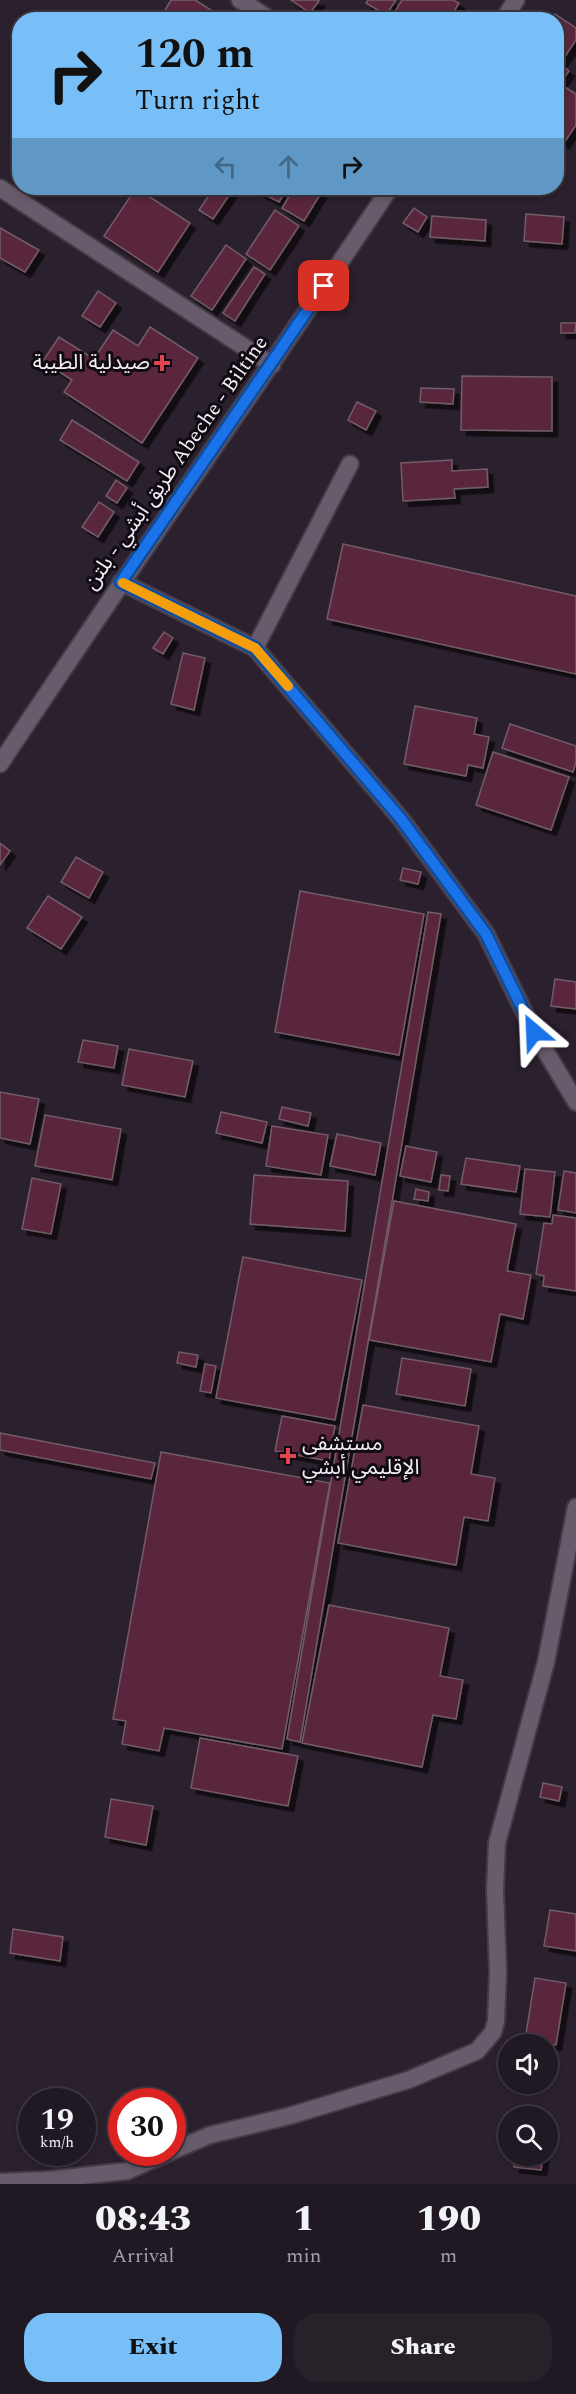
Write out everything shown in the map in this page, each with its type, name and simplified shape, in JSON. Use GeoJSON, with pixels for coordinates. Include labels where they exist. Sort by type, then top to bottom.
{"type":"FeatureCollection","features":[{"type":"Feature","properties":{"kind":"street"},"geometry":{"type":"LineString","coordinates":[[240,0],[259,12]]}},
{"type":"Feature","properties":{"kind":"street"},"geometry":{"type":"LineString","coordinates":[[0,189],[272,365]]}},
{"type":"Feature","properties":{"kind":"street","name":"طريق أبشي - بلتن Abeche - Biltine"},"geometry":{"type":"LineString","coordinates":[[0,764],[121,582],[272,365],[385,195]]}},
{"type":"Feature","properties":{"kind":"street"},"geometry":{"type":"LineString","coordinates":[[255,648],[350,464]]}},
{"type":"Feature","properties":{"kind":"street"},"geometry":{"type":"LineString","coordinates":[[121,582],[255,648],[401,819],[486,934],[534,1032],[576,1102]]}},
{"type":"Feature","properties":{"kind":"street"},"geometry":{"type":"LineString","coordinates":[[186,2145],[210,2135],[289,2116],[408,2080],[477,2051],[493,2032],[496,2021],[498,1972],[495,1890],[497,1843],[546,1662],[576,1507]]}},
{"type":"Feature","properties":{"kind":"street"},"geometry":{"type":"LineString","coordinates":[[0,2182],[46,2180],[127,2171],[139,2166]]}},
{"type":"Feature","properties":{"kind":"building"},"geometry":{"type":"Polygon","coordinates":[[[171,0],[195,0],[214,12],[168,12],[165,10],[171,0]]]}},
{"type":"Feature","properties":{"kind":"building"},"geometry":{"type":"Polygon","coordinates":[[[291,0],[319,1],[309,12],[291,0]]]}},
{"type":"Feature","properties":{"kind":"building"},"geometry":{"type":"Polygon","coordinates":[[[368,0],[396,0],[388,12],[381,12],[366,3],[368,0]]]}},
{"type":"Feature","properties":{"kind":"building"},"geometry":{"type":"Polygon","coordinates":[[[402,0],[453,0],[459,3],[454,12],[395,12],[402,0]]]}},
{"type":"Feature","properties":{"kind":"building"},"geometry":{"type":"Polygon","coordinates":[[[564,20],[576,28],[576,40],[564,58],[564,20]]]}},
{"type":"Feature","properties":{"kind":"building"},"geometry":{"type":"Polygon","coordinates":[[[564,67],[569,71],[564,78],[564,67]]]}},
{"type":"Feature","properties":{"kind":"building"},"geometry":{"type":"Polygon","coordinates":[[[564,87],[576,94],[576,125],[564,143],[564,87]]]}},
{"type":"Feature","properties":{"kind":"building"},"geometry":{"type":"Polygon","coordinates":[[[131,195],[147,195],[190,223],[158,272],[104,236],[131,195]]]}},
{"type":"Feature","properties":{"kind":"building"},"geometry":{"type":"Polygon","coordinates":[[[209,195],[229,195],[213,219],[199,210],[209,195]]]}},
{"type":"Feature","properties":{"kind":"building"},"geometry":{"type":"Polygon","coordinates":[[[266,195],[284,195],[279,202],[266,195]]]}},
{"type":"Feature","properties":{"kind":"building"},"geometry":{"type":"Polygon","coordinates":[[[290,195],[320,195],[304,221],[282,208],[290,195]]]}},
{"type":"Feature","properties":{"kind":"building"},"geometry":{"type":"Polygon","coordinates":[[[414,208],[427,217],[418,232],[403,223],[414,208]]]}},
{"type":"Feature","properties":{"kind":"building"},"geometry":{"type":"Polygon","coordinates":[[[275,210],[299,226],[270,270],[246,254],[275,210]]]}},
{"type":"Feature","properties":{"kind":"building"},"geometry":{"type":"Polygon","coordinates":[[[526,214],[564,217],[562,244],[524,241],[526,214]]]}},
{"type":"Feature","properties":{"kind":"building"},"geometry":{"type":"Polygon","coordinates":[[[432,216],[486,220],[485,241],[430,237],[432,216]]]}},
{"type":"Feature","properties":{"kind":"building"},"geometry":{"type":"Polygon","coordinates":[[[0,228],[39,250],[25,272],[0,258],[0,228]]]}},
{"type":"Feature","properties":{"kind":"building"},"geometry":{"type":"Polygon","coordinates":[[[226,245],[246,259],[212,310],[191,296],[226,245]]]}},
{"type":"Feature","properties":{"kind":"building"},"geometry":{"type":"Polygon","coordinates":[[[254,267],[265,274],[235,321],[223,313],[254,267]]]}},
{"type":"Feature","properties":{"kind":"building"},"geometry":{"type":"Polygon","coordinates":[[[98,291],[116,303],[100,327],[82,316],[98,291]]]}},
{"type":"Feature","properties":{"kind":"building"},"geometry":{"type":"Polygon","coordinates":[[[561,323],[576,323],[575,333],[561,333],[561,323]]]}},
{"type":"Feature","properties":{"kind":"building"},"geometry":{"type":"Polygon","coordinates":[[[150,327],[198,358],[142,443],[64,392],[72,380],[43,361],[59,337],[94,359],[113,330],[138,346],[150,327]]]}},
{"type":"Feature","properties":{"kind":"building"},"geometry":{"type":"Polygon","coordinates":[[[462,376],[552,377],[552,431],[461,430],[462,376]]]}},
{"type":"Feature","properties":{"kind":"building"},"geometry":{"type":"Polygon","coordinates":[[[421,388],[454,389],[453,404],[420,402],[421,388]]]}},
{"type":"Feature","properties":{"kind":"building"},"geometry":{"type":"Polygon","coordinates":[[[357,402],[376,411],[366,430],[348,420],[357,402]]]}},
{"type":"Feature","properties":{"kind":"building"},"geometry":{"type":"Polygon","coordinates":[[[72,420],[139,462],[127,481],[60,440],[72,420]]]}},
{"type":"Feature","properties":{"kind":"building"},"geometry":{"type":"Polygon","coordinates":[[[452,460],[452,471],[487,469],[488,487],[454,489],[455,498],[403,501],[401,463],[452,460]]]}},
{"type":"Feature","properties":{"kind":"building"},"geometry":{"type":"Polygon","coordinates":[[[116,480],[127,488],[117,503],[106,496],[116,480]]]}},
{"type":"Feature","properties":{"kind":"building"},"geometry":{"type":"Polygon","coordinates":[[[99,502],[114,512],[98,537],[82,527],[99,502]]]}},
{"type":"Feature","properties":{"kind":"building"},"geometry":{"type":"Polygon","coordinates":[[[343,544],[576,596],[576,674],[327,619],[343,544]]]}},
{"type":"Feature","properties":{"kind":"building"},"geometry":{"type":"Polygon","coordinates":[[[164,632],[173,638],[163,654],[153,648],[164,632]]]}},
{"type":"Feature","properties":{"kind":"building"},"geometry":{"type":"Polygon","coordinates":[[[183,653],[205,658],[194,710],[171,704],[183,653]]]}},
{"type":"Feature","properties":{"kind":"building"},"geometry":{"type":"Polygon","coordinates":[[[415,706],[477,718],[474,734],[489,737],[483,768],[468,765],[466,776],[404,764],[415,706]]]}},
{"type":"Feature","properties":{"kind":"building"},"geometry":{"type":"Polygon","coordinates":[[[510,724],[576,746],[576,762],[573,772],[502,748],[510,724]]]}},
{"type":"Feature","properties":{"kind":"building"},"geometry":{"type":"Polygon","coordinates":[[[493,752],[569,777],[551,830],[476,805],[493,752]]]}},
{"type":"Feature","properties":{"kind":"building"},"geometry":{"type":"Polygon","coordinates":[[[0,843],[10,851],[0,865],[0,843]]]}},
{"type":"Feature","properties":{"kind":"building"},"geometry":{"type":"Polygon","coordinates":[[[76,857],[103,872],[89,898],[61,882],[76,857]]]}},
{"type":"Feature","properties":{"kind":"building"},"geometry":{"type":"Polygon","coordinates":[[[403,868],[421,872],[418,884],[400,880],[403,868]]]}},
{"type":"Feature","properties":{"kind":"building"},"geometry":{"type":"Polygon","coordinates":[[[300,891],[424,914],[399,1055],[275,1032],[300,891]]]}},
{"type":"Feature","properties":{"kind":"building"},"geometry":{"type":"Polygon","coordinates":[[[48,896],[82,917],[61,949],[27,928],[48,896]]]}},
{"type":"Feature","properties":{"kind":"building"},"geometry":{"type":"Polygon","coordinates":[[[428,912],[441,914],[300,1742],[287,1739],[428,912]]]}},
{"type":"Feature","properties":{"kind":"building"},"geometry":{"type":"Polygon","coordinates":[[[555,979],[576,982],[576,1009],[551,1006],[555,979]]]}},
{"type":"Feature","properties":{"kind":"building"},"geometry":{"type":"Polygon","coordinates":[[[83,1040],[118,1046],[114,1068],[78,1062],[83,1040]]]}},
{"type":"Feature","properties":{"kind":"building"},"geometry":{"type":"Polygon","coordinates":[[[129,1049],[193,1061],[185,1097],[122,1085],[129,1049]]]}},
{"type":"Feature","properties":{"kind":"building"},"geometry":{"type":"Polygon","coordinates":[[[0,1092],[39,1099],[30,1144],[0,1138],[0,1092]]]}},
{"type":"Feature","properties":{"kind":"building"},"geometry":{"type":"Polygon","coordinates":[[[282,1107],[311,1113],[308,1126],[279,1119],[282,1107]]]}},
{"type":"Feature","properties":{"kind":"building"},"geometry":{"type":"Polygon","coordinates":[[[221,1112],[267,1122],[262,1143],[216,1133],[221,1112]]]}},
{"type":"Feature","properties":{"kind":"building"},"geometry":{"type":"Polygon","coordinates":[[[45,1115],[121,1129],[112,1180],[35,1166],[45,1115]]]}},
{"type":"Feature","properties":{"kind":"building"},"geometry":{"type":"Polygon","coordinates":[[[272,1126],[328,1135],[321,1175],[266,1166],[272,1126]]]}},
{"type":"Feature","properties":{"kind":"building"},"geometry":{"type":"Polygon","coordinates":[[[337,1134],[381,1143],[375,1175],[330,1166],[337,1134]]]}},
{"type":"Feature","properties":{"kind":"building"},"geometry":{"type":"Polygon","coordinates":[[[406,1146],[437,1152],[431,1182],[400,1176],[406,1146]]]}},
{"type":"Feature","properties":{"kind":"building"},"geometry":{"type":"Polygon","coordinates":[[[466,1158],[520,1166],[516,1192],[461,1184],[466,1158]]]}},
{"type":"Feature","properties":{"kind":"building"},"geometry":{"type":"Polygon","coordinates":[[[525,1169],[555,1172],[550,1217],[520,1214],[525,1169]]]}},
{"type":"Feature","properties":{"kind":"building"},"geometry":{"type":"Polygon","coordinates":[[[564,1171],[576,1173],[576,1213],[558,1210],[564,1171]]]}},
{"type":"Feature","properties":{"kind":"building"},"geometry":{"type":"Polygon","coordinates":[[[254,1175],[348,1181],[345,1231],[250,1224],[254,1175]]]}},
{"type":"Feature","properties":{"kind":"building"},"geometry":{"type":"Polygon","coordinates":[[[441,1175],[450,1176],[448,1191],[439,1190],[441,1175]]]}},
{"type":"Feature","properties":{"kind":"building"},"geometry":{"type":"Polygon","coordinates":[[[32,1178],[61,1184],[51,1234],[22,1229],[32,1178]]]}},
{"type":"Feature","properties":{"kind":"building"},"geometry":{"type":"Polygon","coordinates":[[[416,1189],[429,1192],[428,1201],[414,1199],[416,1189]]]}},
{"type":"Feature","properties":{"kind":"building"},"geometry":{"type":"Polygon","coordinates":[[[394,1201],[516,1224],[507,1271],[531,1275],[523,1319],[500,1314],[491,1362],[369,1340],[394,1201]]]}},
{"type":"Feature","properties":{"kind":"building"},"geometry":{"type":"Polygon","coordinates":[[[553,1215],[576,1218],[576,1291],[543,1286],[544,1276],[536,1274],[544,1223],[552,1224],[553,1215]]]}},
{"type":"Feature","properties":{"kind":"building"},"geometry":{"type":"Polygon","coordinates":[[[243,1257],[362,1280],[335,1420],[216,1398],[243,1257]]]}},
{"type":"Feature","properties":{"kind":"building"},"geometry":{"type":"Polygon","coordinates":[[[179,1352],[198,1355],[196,1367],[177,1363],[179,1352]]]}},
{"type":"Feature","properties":{"kind":"building"},"geometry":{"type":"Polygon","coordinates":[[[402,1358],[471,1369],[465,1406],[396,1394],[402,1358]]]}},
{"type":"Feature","properties":{"kind":"building"},"geometry":{"type":"Polygon","coordinates":[[[205,1364],[216,1366],[211,1393],[200,1391],[205,1364]]]}},
{"type":"Feature","properties":{"kind":"building"},"geometry":{"type":"Polygon","coordinates":[[[363,1405],[479,1426],[471,1474],[495,1478],[488,1521],[464,1517],[456,1565],[338,1543],[363,1405]]]}},
{"type":"Feature","properties":{"kind":"building"},"geometry":{"type":"Polygon","coordinates":[[[282,1416],[335,1426],[329,1461],[275,1451],[282,1416]]]}},
{"type":"Feature","properties":{"kind":"building"},"geometry":{"type":"Polygon","coordinates":[[[0,1433],[155,1463],[151,1479],[0,1450],[0,1433]]]}},
{"type":"Feature","properties":{"kind":"building"},"geometry":{"type":"Polygon","coordinates":[[[161,1452],[330,1483],[282,1749],[164,1728],[159,1751],[122,1744],[126,1721],[113,1719],[161,1452]]]}},
{"type":"Feature","properties":{"kind":"building"},"geometry":{"type":"Polygon","coordinates":[[[329,1605],[449,1628],[440,1676],[463,1680],[456,1719],[433,1715],[422,1767],[302,1743],[329,1605]]]}},
{"type":"Feature","properties":{"kind":"building"},"geometry":{"type":"Polygon","coordinates":[[[200,1738],[298,1756],[288,1806],[191,1788],[200,1738]]]}},
{"type":"Feature","properties":{"kind":"building"},"geometry":{"type":"Polygon","coordinates":[[[543,1783],[562,1787],[559,1801],[540,1797],[543,1783]]]}},
{"type":"Feature","properties":{"kind":"building"},"geometry":{"type":"Polygon","coordinates":[[[111,1799],[153,1806],[146,1845],[105,1837],[111,1799]]]}},
{"type":"Feature","properties":{"kind":"building"},"geometry":{"type":"Polygon","coordinates":[[[550,1910],[576,1914],[576,1951],[544,1946],[550,1910]]]}},
{"type":"Feature","properties":{"kind":"building"},"geometry":{"type":"Polygon","coordinates":[[[13,1929],[63,1937],[60,1961],[10,1953],[13,1929]]]}},
{"type":"Feature","properties":{"kind":"building"},"geometry":{"type":"Polygon","coordinates":[[[535,1978],[566,1983],[558,2034],[526,2034],[535,1978]]]}},
{"type":"Feature","properties":{"kind":"building"},"geometry":{"type":"Polygon","coordinates":[[[514,2166],[542,2166],[541,2170],[514,2166]]]}},
{"type":"Feature","properties":{"kind":"slow traffic"},"geometry":{"type":"LineString","coordinates":[[123,583],[255,648],[288,686]]}},
{"type":"Feature","properties":{"kind":"place","name":"صيدلية الطيبة"},"geometry":{"type":"Point","coordinates":[162,363]}},
{"type":"Feature","properties":{"kind":"place","name":"مستشفى الإقليمي أبشي"},"geometry":{"type":"Point","coordinates":[288,1456]}},
{"type":"Feature","properties":{"kind":"route"},"geometry":{"type":"LineString","coordinates":[[324,286],[121,582],[255,648],[401,819],[486,934],[534,1032]]}}]}
